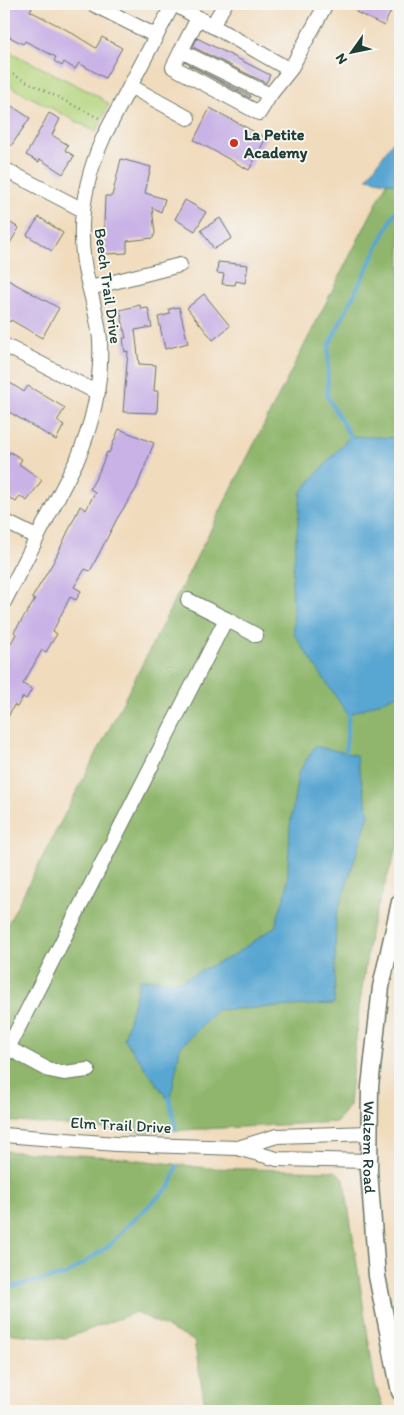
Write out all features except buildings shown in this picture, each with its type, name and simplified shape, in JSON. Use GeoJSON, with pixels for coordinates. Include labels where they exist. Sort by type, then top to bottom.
{"type":"FeatureCollection","features":[{"type":"Feature","properties":{"kind":"main road","name":"Walzem Road"},"geometry":{"type":"LineString","coordinates":[[400,902],[382,987],[370,1087],[370,1160],[377,1276],[400,1392]]}},
{"type":"Feature","properties":{"kind":"street"},"geometry":{"type":"LineString","coordinates":[[93,4],[156,36]]}},
{"type":"Feature","properties":{"kind":"street"},"geometry":{"type":"LineString","coordinates":[[174,4],[290,70]]}},
{"type":"Feature","properties":{"kind":"street","name":"Beech Trail Drive"},"geometry":{"type":"LineString","coordinates":[[4,602],[84,444],[94,414],[98,392],[100,339],[82,249],[83,210],[87,187],[95,156],[110,124],[174,4]]}},
{"type":"Feature","properties":{"kind":"street"},"geometry":{"type":"LineString","coordinates":[[212,26],[225,4]]}},
{"type":"Feature","properties":{"kind":"street"},"geometry":{"type":"LineString","coordinates":[[198,18],[173,67],[259,113],[270,95],[290,70],[326,4]]}},
{"type":"Feature","properties":{"kind":"street"},"geometry":{"type":"LineString","coordinates":[[181,51],[270,95]]}},
{"type":"Feature","properties":{"kind":"street"},"geometry":{"type":"LineString","coordinates":[[130,86],[188,118]]}},
{"type":"Feature","properties":{"kind":"street"},"geometry":{"type":"LineString","coordinates":[[4,169],[83,210]]}},
{"type":"Feature","properties":{"kind":"street"},"geometry":{"type":"LineString","coordinates":[[90,288],[180,265]]}},
{"type":"Feature","properties":{"kind":"street"},"geometry":{"type":"LineString","coordinates":[[4,345],[98,392]]}},
{"type":"Feature","properties":{"kind":"street"},"geometry":{"type":"LineString","coordinates":[[4,520],[36,537]]}},
{"type":"Feature","properties":{"kind":"street"},"geometry":{"type":"LineString","coordinates":[[188,600],[256,635]]}},
{"type":"Feature","properties":{"kind":"street"},"geometry":{"type":"LineString","coordinates":[[88,1070],[64,1073],[49,1070],[6,1052],[226,619]]}},
{"type":"Feature","properties":{"kind":"street","name":"Elm Trail Drive"},"geometry":{"type":"LineString","coordinates":[[237,1148],[278,1136],[370,1133]]}},
{"type":"Feature","properties":{"kind":"street","name":"Elm Trail Drive"},"geometry":{"type":"LineString","coordinates":[[4,1135],[116,1144],[237,1148],[277,1159],[370,1160]]}},
{"type":"Feature","properties":{"kind":"path"},"geometry":{"type":"LineString","coordinates":[[4,70],[110,124]]}},
{"type":"Feature","properties":{"kind":"green space"},"geometry":{"type":"Polygon","coordinates":[[[4,49],[96,95],[109,104],[96,132],[4,83],[4,49]]]}},
{"type":"Feature","properties":{"kind":"green space"},"geometry":{"type":"Polygon","coordinates":[[[400,157],[400,838],[371,928],[359,1009],[349,1105],[337,1122],[145,1132],[4,1121],[4,931],[119,710],[400,157]]]}},
{"type":"Feature","properties":{"kind":"green space"},"geometry":{"type":"Polygon","coordinates":[[[4,1151],[113,1157],[208,1168],[335,1171],[344,1178],[375,1383],[384,1411],[206,1411],[194,1341],[136,1312],[64,1339],[4,1333],[4,1151]]]}},
{"type":"Feature","properties":{"kind":"water"},"geometry":{"type":"Polygon","coordinates":[[[400,132],[400,185],[367,178],[396,137],[400,132]]]}},
{"type":"Feature","properties":{"kind":"water"},"geometry":{"type":"Polygon","coordinates":[[[350,436],[400,438],[400,694],[348,715],[294,634],[292,581],[301,492],[350,436]]]}},
{"type":"Feature","properties":{"kind":"water"},"geometry":{"type":"Polygon","coordinates":[[[315,746],[356,755],[369,815],[336,917],[334,1004],[217,1010],[180,1048],[170,1102],[124,1039],[140,979],[179,981],[232,956],[275,927],[287,887],[290,826],[298,774],[315,746]]]}},
{"type":"Feature","properties":{"kind":"waterway"},"geometry":{"type":"LineString","coordinates":[[350,439],[327,396],[329,345],[400,202]]}},
{"type":"Feature","properties":{"kind":"waterway"},"geometry":{"type":"LineString","coordinates":[[345,756],[349,711]]}},
{"type":"Feature","properties":{"kind":"waterway"},"geometry":{"type":"LineString","coordinates":[[169,1097],[176,1129]]}},
{"type":"Feature","properties":{"kind":"waterway"},"geometry":{"type":"LineString","coordinates":[[4,1288],[66,1275],[110,1245],[123,1230],[171,1185],[177,1166]]}},
{"type":"Feature","properties":{"kind":"place","name":"La Petite Academy"},"geometry":{"type":"Point","coordinates":[234,143]}}]}
